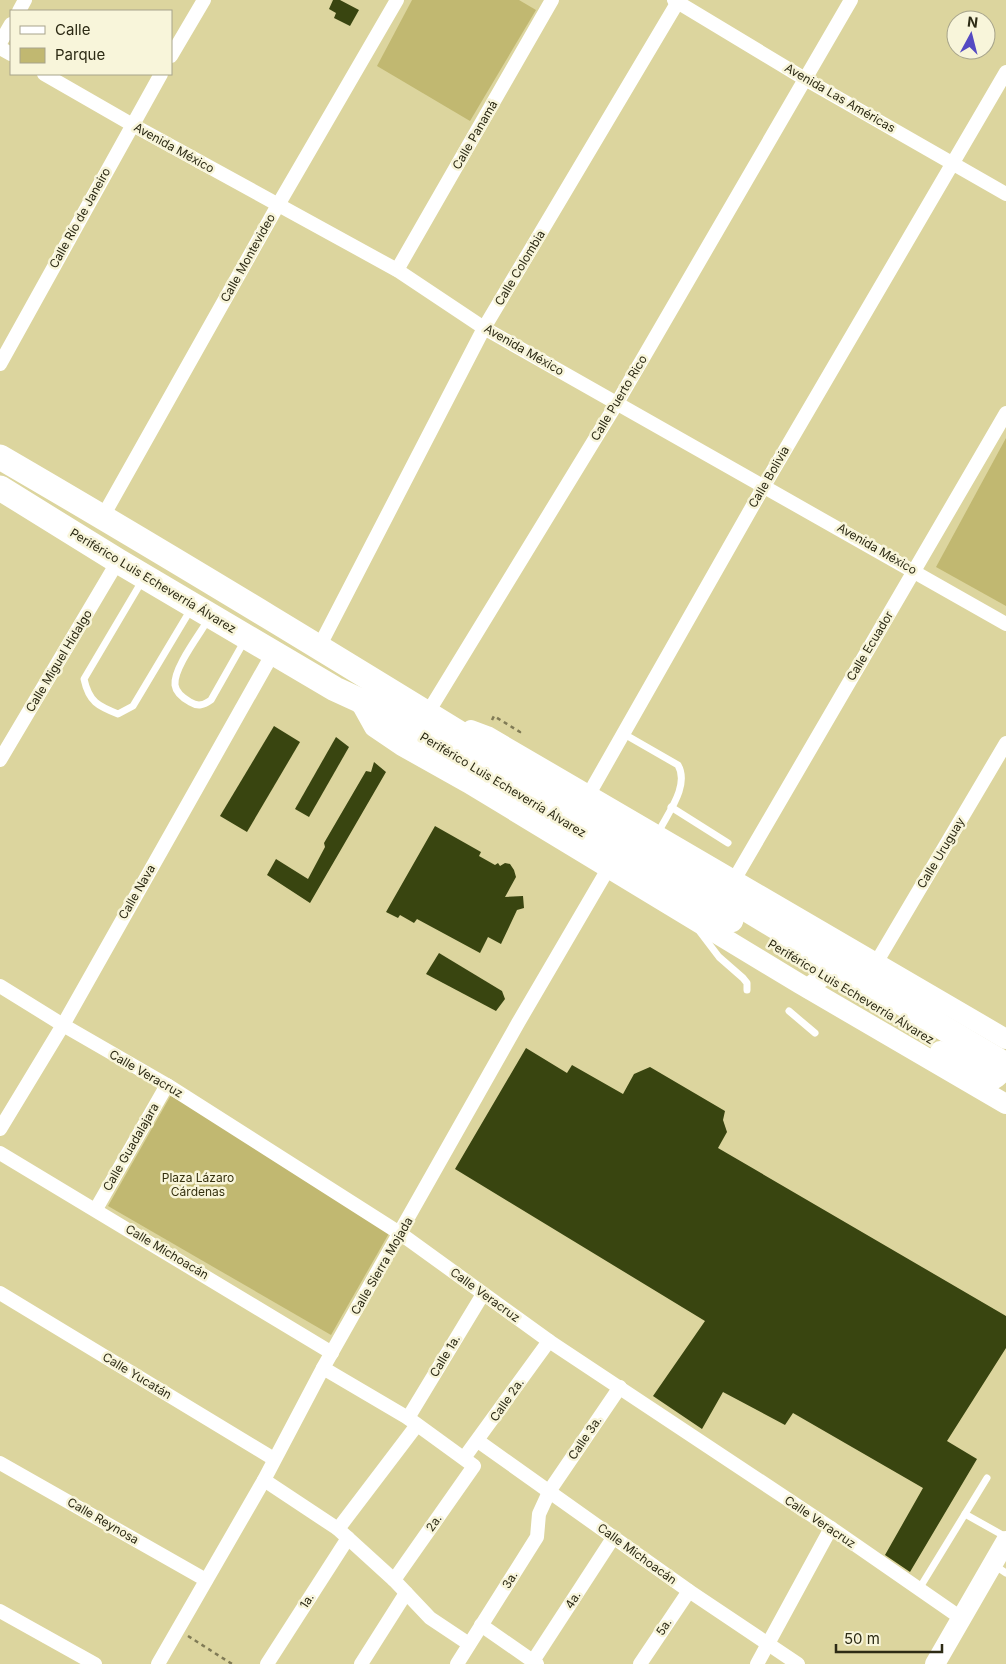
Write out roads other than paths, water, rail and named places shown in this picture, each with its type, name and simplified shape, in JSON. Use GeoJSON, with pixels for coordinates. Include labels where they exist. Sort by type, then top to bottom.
{"type":"FeatureCollection","features":[{"type":"Feature","properties":{"kind":"highway","name":"Periférico Luis Echeverría Álvarez"},"geometry":{"type":"LineString","coordinates":[[4,456],[102,518],[319,646],[433,718],[818,973],[1006,1065]]}},
{"type":"Feature","properties":{"kind":"highway","name":"Periférico Luis Echeverría Álvarez"},"geometry":{"type":"LineString","coordinates":[[0,488],[247,638],[335,689],[359,700],[1006,1083]]}},
{"type":"Feature","properties":{"kind":"street"},"geometry":{"type":"LineString","coordinates":[[172,54],[204,0]]}},
{"type":"Feature","properties":{"kind":"street","name":"Calle Montevideo"},"geometry":{"type":"LineString","coordinates":[[102,518],[278,205],[397,0]]}},
{"type":"Feature","properties":{"kind":"street","name":"Calle Panamá"},"geometry":{"type":"LineString","coordinates":[[397,270],[552,0]]}},
{"type":"Feature","properties":{"kind":"street","name":"Calle Puerto Rico"},"geometry":{"type":"LineString","coordinates":[[433,718],[851,0]]}},
{"type":"Feature","properties":{"kind":"street","name":"Avenida Las Américas"},"geometry":{"type":"LineString","coordinates":[[677,1],[805,79],[1006,194]]}},
{"type":"Feature","properties":{"kind":"street","name":"Calle Colombia"},"geometry":{"type":"LineString","coordinates":[[319,646],[484,328],[677,1]]}},
{"type":"Feature","properties":{"kind":"street"},"geometry":{"type":"LineString","coordinates":[[0,43],[10,26]]}},
{"type":"Feature","properties":{"kind":"street","name":"Calle Bolivia"},"geometry":{"type":"LineString","coordinates":[[590,794],[764,486],[1006,72]]}},
{"type":"Feature","properties":{"kind":"street","name":"Avenida México"},"geometry":{"type":"LineString","coordinates":[[46,75],[397,270],[484,328],[1006,624]]}},
{"type":"Feature","properties":{"kind":"street","name":"Calle Río de Janeiro"},"geometry":{"type":"LineString","coordinates":[[0,364],[131,124],[160,75]]}},
{"type":"Feature","properties":{"kind":"street","name":"Calle Ecuador"},"geometry":{"type":"LineString","coordinates":[[734,880],[823,724],[915,571],[1006,413]]}},
{"type":"Feature","properties":{"kind":"street"},"geometry":{"type":"LineString","coordinates":[[0,502],[62,527]]}},
{"type":"Feature","properties":{"kind":"street","name":"Calle Miguel Hidalgo"},"geometry":{"type":"LineString","coordinates":[[0,760],[118,561]]}},
{"type":"Feature","properties":{"kind":"street","name":"Calle Nava"},"geometry":{"type":"LineString","coordinates":[[0,1129],[63,1025],[273,653]]}},
{"type":"Feature","properties":{"kind":"street"},"geometry":{"type":"LineString","coordinates":[[359,700],[374,727],[692,919],[818,973],[878,1030],[1006,1104]]}},
{"type":"Feature","properties":{"kind":"street"},"geometry":{"type":"LineString","coordinates":[[433,718],[487,736],[590,794],[1006,1039]]}},
{"type":"Feature","properties":{"kind":"street","name":"Calle Uruguay"},"geometry":{"type":"LineString","coordinates":[[876,963],[1006,743]]}},
{"type":"Feature","properties":{"kind":"street","name":"Calle Sierra Mojada"},"geometry":{"type":"LineString","coordinates":[[158,1664],[264,1480],[323,1368],[401,1234],[518,1023],[608,869]]}},
{"type":"Feature","properties":{"kind":"street"},"geometry":{"type":"LineString","coordinates":[[818,973],[819,979],[834,970],[854,966],[864,968],[995,1042],[1006,1045]]}},
{"type":"Feature","properties":{"kind":"street","name":"Calle Veracruz"},"geometry":{"type":"LineString","coordinates":[[0,986],[167,1085],[401,1234],[549,1341],[831,1528],[960,1618]]}},
{"type":"Feature","properties":{"kind":"street"},"geometry":{"type":"LineString","coordinates":[[878,1030],[892,1029],[911,1035],[996,1078],[1006,1069]]}},
{"type":"Feature","properties":{"kind":"street","name":"Calle Guadalajara"},"geometry":{"type":"LineString","coordinates":[[96,1209],[167,1085]]}},
{"type":"Feature","properties":{"kind":"street","name":"Calle Michoacán"},"geometry":{"type":"LineString","coordinates":[[0,1153],[332,1352]]}},
{"type":"Feature","properties":{"kind":"street","name":"Calle Yucatán"},"geometry":{"type":"LineString","coordinates":[[0,1294],[274,1459]]}},
{"type":"Feature","properties":{"kind":"street","name":"Calle 1a."},"geometry":{"type":"LineString","coordinates":[[412,1422],[483,1294]]}},
{"type":"Feature","properties":{"kind":"street","name":"Calle 2a."},"geometry":{"type":"LineString","coordinates":[[469,1462],[478,1441],[549,1341]]}},
{"type":"Feature","properties":{"kind":"street"},"geometry":{"type":"LineString","coordinates":[[323,1368],[412,1422],[469,1462]]}},
{"type":"Feature","properties":{"kind":"street","name":"Calle 3a."},"geometry":{"type":"LineString","coordinates":[[550,1490],[620,1387]]}},
{"type":"Feature","properties":{"kind":"street","name":"1a."},"geometry":{"type":"LineString","coordinates":[[270,1663],[343,1533],[412,1422]]}},
{"type":"Feature","properties":{"kind":"street","name":"Calle Michoacán"},"geometry":{"type":"LineString","coordinates":[[478,1441],[550,1490],[613,1538],[798,1664]]}},
{"type":"Feature","properties":{"kind":"street","name":"Calle Reynosa"},"geometry":{"type":"LineString","coordinates":[[0,1462],[206,1580]]}},
{"type":"Feature","properties":{"kind":"street","name":"2a."},"geometry":{"type":"LineString","coordinates":[[394,1580],[469,1462]]}},
{"type":"Feature","properties":{"kind":"street"},"geometry":{"type":"LineString","coordinates":[[264,1480],[343,1533],[394,1580],[430,1618],[469,1644]]}},
{"type":"Feature","properties":{"kind":"street","name":"3a."},"geometry":{"type":"LineString","coordinates":[[457,1664],[537,1537],[539,1514],[550,1490]]}},
{"type":"Feature","properties":{"kind":"street"},"geometry":{"type":"LineString","coordinates":[[757,1664],[831,1528]]}},
{"type":"Feature","properties":{"kind":"street","name":"4a."},"geometry":{"type":"LineString","coordinates":[[535,1663],[613,1538]]}},
{"type":"Feature","properties":{"kind":"street"},"geometry":{"type":"LineString","coordinates":[[935,1664],[960,1618],[1000,1569],[1006,1541]]}},
{"type":"Feature","properties":{"kind":"street","name":"5a."},"geometry":{"type":"LineString","coordinates":[[640,1664],[689,1590]]}},
{"type":"Feature","properties":{"kind":"street"},"geometry":{"type":"LineString","coordinates":[[361,1664],[406,1593]]}},
{"type":"Feature","properties":{"kind":"street"},"geometry":{"type":"LineString","coordinates":[[0,1611],[95,1664]]}},
{"type":"Feature","properties":{"kind":"street"},"geometry":{"type":"LineString","coordinates":[[481,1625],[535,1663]]}},
{"type":"Feature","properties":{"kind":"lane"},"geometry":{"type":"LineString","coordinates":[[145,577],[84,680],[87,693],[98,706],[118,714],[133,706],[202,610]]}},
{"type":"Feature","properties":{"kind":"lane"},"geometry":{"type":"LineString","coordinates":[[202,610],[176,674],[175,686],[179,694],[189,701],[196,705],[205,705],[211,700],[247,638]]}},
{"type":"Feature","properties":{"kind":"lane"},"geometry":{"type":"LineString","coordinates":[[624,734],[678,766],[682,778],[671,807],[657,834]]}},
{"type":"Feature","properties":{"kind":"lane"},"geometry":{"type":"LineString","coordinates":[[671,807],[728,843]]}},
{"type":"Feature","properties":{"kind":"lane"},"geometry":{"type":"LineString","coordinates":[[692,919],[711,948],[730,968],[743,978],[747,990]]}},
{"type":"Feature","properties":{"kind":"lane"},"geometry":{"type":"LineString","coordinates":[[789,1011],[815,1033]]}},
{"type":"Feature","properties":{"kind":"lane"},"geometry":{"type":"LineString","coordinates":[[919,1590],[987,1478]]}},
{"type":"Feature","properties":{"kind":"lane"},"geometry":{"type":"LineString","coordinates":[[964,1514],[1006,1537]]}},
{"type":"Feature","properties":{"kind":"park label","name":"Plaza Lázaro Cárdenas"},"geometry":{"type":"Point","coordinates":[198,1185]}}]}
